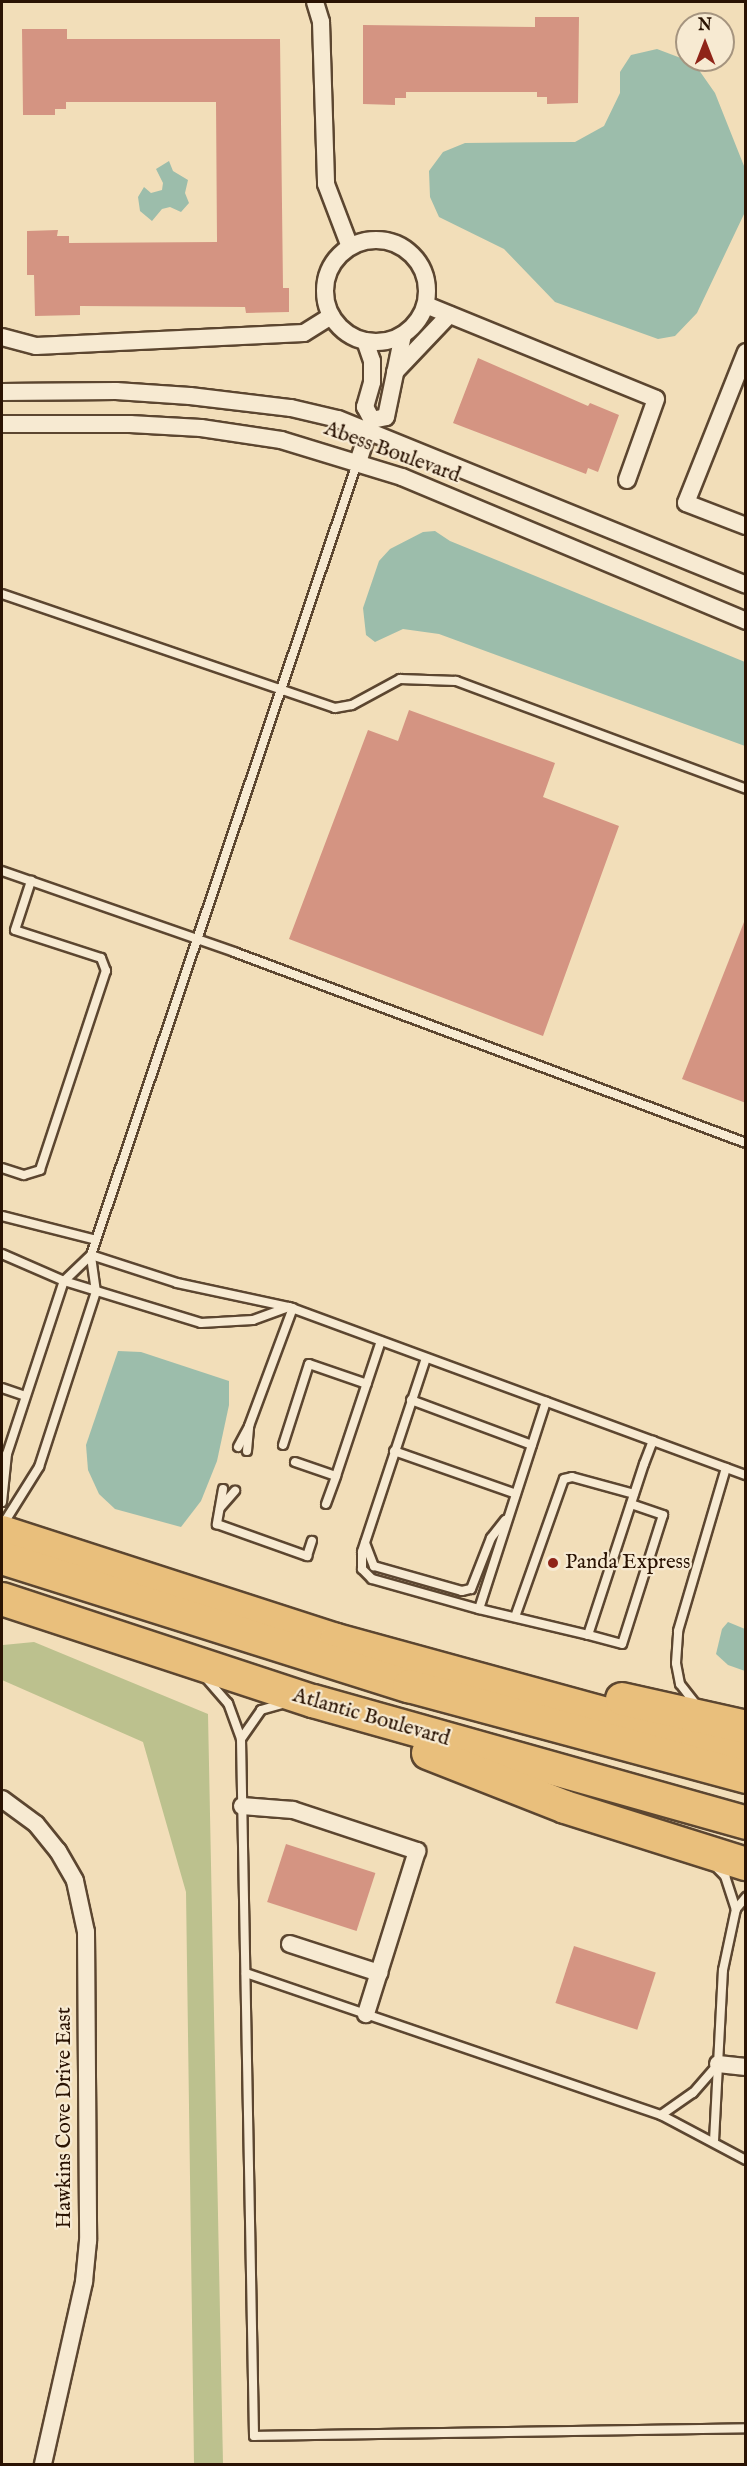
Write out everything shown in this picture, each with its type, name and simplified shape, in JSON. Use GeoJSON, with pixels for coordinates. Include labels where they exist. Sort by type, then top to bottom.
{"type":"FeatureCollection","features":[{"type":"Feature","properties":{"kind":"highway"},"geometry":{"type":"LineString","coordinates":[[2,1532],[336,1640],[746,1752]]}},
{"type":"Feature","properties":{"kind":"highway"},"geometry":{"type":"LineString","coordinates":[[2,1558],[397,1683],[746,1777]]}},
{"type":"Feature","properties":{"kind":"highway","name":"Atlantic Boulevard"},"geometry":{"type":"LineString","coordinates":[[2,1599],[195,1665],[313,1701],[746,1823]]}},
{"type":"Feature","properties":{"kind":"highway"},"geometry":{"type":"LineString","coordinates":[[336,1640],[746,1727]]}},
{"type":"Feature","properties":{"kind":"highway"},"geometry":{"type":"LineString","coordinates":[[313,1701],[440,1759],[544,1799],[746,1864]]}},
{"type":"Feature","properties":{"kind":"street"},"geometry":{"type":"LineString","coordinates":[[315,2],[321,22],[326,184],[350,247]]}},
{"type":"Feature","properties":{"kind":"street"},"geometry":{"type":"LineString","coordinates":[[380,240],[408,251],[425,275],[426,305],[413,327],[403,335],[379,342],[364,341],[351,336],[331,316],[325,293],[329,270],[350,247],[380,240]]}},
{"type":"Feature","properties":{"kind":"street"},"geometry":{"type":"LineString","coordinates":[[426,305],[656,399],[627,480]]}},
{"type":"Feature","properties":{"kind":"street"},"geometry":{"type":"LineString","coordinates":[[395,372],[425,345],[449,315]]}},
{"type":"Feature","properties":{"kind":"street"},"geometry":{"type":"LineString","coordinates":[[2,337],[36,346],[304,333],[331,316]]}},
{"type":"Feature","properties":{"kind":"street"},"geometry":{"type":"LineString","coordinates":[[371,424],[386,417],[403,335]]}},
{"type":"Feature","properties":{"kind":"street"},"geometry":{"type":"LineString","coordinates":[[358,462],[371,424],[365,407],[372,382],[372,361],[364,341]]}},
{"type":"Feature","properties":{"kind":"street"},"geometry":{"type":"LineString","coordinates":[[746,352],[686,503],[746,526]]}},
{"type":"Feature","properties":{"kind":"street","name":"Abess Boulevard"},"geometry":{"type":"LineString","coordinates":[[2,392],[116,391],[190,396],[291,408],[371,424],[746,585]]}},
{"type":"Feature","properties":{"kind":"street","name":"Abess Boulevard"},"geometry":{"type":"LineString","coordinates":[[2,424],[201,428],[281,440],[358,462],[746,621]]}},
{"type":"Feature","properties":{"kind":"street","name":"Hawkins Cove Drive East"},"geometry":{"type":"LineString","coordinates":[[2,1799],[36,1824],[58,1851],[75,1881],[86,1932],[88,2241],[84,2282],[43,2464]]}},
{"type":"Feature","properties":{"kind":"street"},"geometry":{"type":"LineString","coordinates":[[242,1806],[292,1810],[417,1851],[366,2014]]}},
{"type":"Feature","properties":{"kind":"street"},"geometry":{"type":"LineString","coordinates":[[290,1944],[379,1973]]}},
{"type":"Feature","properties":{"kind":"street"},"geometry":{"type":"LineString","coordinates":[[718,2064],[746,2067]]}},
{"type":"Feature","properties":{"kind":"lane"},"geometry":{"type":"LineString","coordinates":[[2,1527],[39,1467],[96,1292],[91,1256],[96,1240],[358,462]]}},
{"type":"Feature","properties":{"kind":"lane"},"geometry":{"type":"LineString","coordinates":[[2,594],[335,708],[352,705],[400,679],[456,681],[746,789]]}},
{"type":"Feature","properties":{"kind":"lane"},"geometry":{"type":"LineString","coordinates":[[2,871],[196,938],[746,1143]]}},
{"type":"Feature","properties":{"kind":"lane"},"geometry":{"type":"LineString","coordinates":[[2,1168],[24,1175],[40,1170],[106,971],[101,958],[15,930],[31,881]]}},
{"type":"Feature","properties":{"kind":"lane"},"geometry":{"type":"LineString","coordinates":[[2,1216],[96,1240]]}},
{"type":"Feature","properties":{"kind":"lane"},"geometry":{"type":"LineString","coordinates":[[2,1254],[64,1281],[201,1323],[253,1320],[291,1308]]}},
{"type":"Feature","properties":{"kind":"lane"},"geometry":{"type":"LineString","coordinates":[[2,1502],[7,1454],[64,1281],[91,1256]]}},
{"type":"Feature","properties":{"kind":"lane"},"geometry":{"type":"LineString","coordinates":[[91,1256],[168,1280],[291,1308],[746,1475]]}},
{"type":"Feature","properties":{"kind":"lane"},"geometry":{"type":"LineString","coordinates":[[238,1447],[249,1426],[291,1308]]}},
{"type":"Feature","properties":{"kind":"lane"},"geometry":{"type":"LineString","coordinates":[[326,1504],[381,1341]]}},
{"type":"Feature","properties":{"kind":"lane"},"geometry":{"type":"LineString","coordinates":[[426,1358],[364,1542],[361,1562],[366,1576],[479,1609],[622,1644],[663,1515],[631,1504]]}},
{"type":"Feature","properties":{"kind":"lane"},"geometry":{"type":"LineString","coordinates":[[283,1446],[309,1364],[367,1384]]}},
{"type":"Feature","properties":{"kind":"lane"},"geometry":{"type":"LineString","coordinates":[[2,1388],[25,1396]]}},
{"type":"Feature","properties":{"kind":"lane"},"geometry":{"type":"LineString","coordinates":[[411,1400],[532,1445]]}},
{"type":"Feature","properties":{"kind":"lane"},"geometry":{"type":"LineString","coordinates":[[479,1609],[546,1402]]}},
{"type":"Feature","properties":{"kind":"lane"},"geometry":{"type":"LineString","coordinates":[[247,1451],[249,1426]]}},
{"type":"Feature","properties":{"kind":"lane"},"geometry":{"type":"LineString","coordinates":[[588,1635],[653,1441]]}},
{"type":"Feature","properties":{"kind":"lane"},"geometry":{"type":"LineString","coordinates":[[394,1451],[516,1494]]}},
{"type":"Feature","properties":{"kind":"lane"},"geometry":{"type":"LineString","coordinates":[[295,1462],[336,1476]]}},
{"type":"Feature","properties":{"kind":"lane"},"geometry":{"type":"LineString","coordinates":[[705,1717],[680,1684],[676,1648],[682,1611],[726,1468]]}},
{"type":"Feature","properties":{"kind":"lane"},"geometry":{"type":"LineString","coordinates":[[515,1617],[564,1479],[572,1477],[634,1494]]}},
{"type":"Feature","properties":{"kind":"lane"},"geometry":{"type":"LineString","coordinates":[[223,1489],[217,1524],[307,1556],[312,1541]]}},
{"type":"Feature","properties":{"kind":"lane"},"geometry":{"type":"LineString","coordinates":[[220,1508],[235,1491]]}},
{"type":"Feature","properties":{"kind":"lane"},"geometry":{"type":"LineString","coordinates":[[364,1542],[374,1566],[462,1591],[471,1589],[491,1538],[509,1514]]}},
{"type":"Feature","properties":{"kind":"lane"},"geometry":{"type":"LineString","coordinates":[[195,1665],[228,1703],[241,1739],[254,2436],[746,2428]]}},
{"type":"Feature","properties":{"kind":"lane"},"geometry":{"type":"LineString","coordinates":[[241,1739],[261,1710],[279,1704],[313,1701]]}},
{"type":"Feature","properties":{"kind":"lane"},"geometry":{"type":"LineString","coordinates":[[699,1849],[725,1876],[736,1909]]}},
{"type":"Feature","properties":{"kind":"lane"},"geometry":{"type":"LineString","coordinates":[[714,2141],[723,1970],[736,1909],[746,1897]]}},
{"type":"Feature","properties":{"kind":"lane"},"geometry":{"type":"LineString","coordinates":[[246,1973],[661,2115],[714,2141],[746,2160]]}},
{"type":"Feature","properties":{"kind":"lane"},"geometry":{"type":"LineString","coordinates":[[661,2115],[693,2093],[718,2064]]}},
{"type":"Feature","properties":{"kind":"green space"},"geometry":{"type":"Polygon","coordinates":[[[34,1642],[208,1714],[223,2464],[194,2464],[186,1892],[143,1742],[2,1680],[3,1645],[34,1642]]]}},
{"type":"Feature","properties":{"kind":"shaded area"},"geometry":{"type":"Polygon","coordinates":[[[657,49],[675,56],[675,72],[700,72],[715,93],[746,171],[745,212],[697,313],[675,336],[658,339],[555,302],[504,249],[439,217],[430,197],[429,171],[443,152],[465,143],[575,142],[604,126],[620,93],[620,72],[631,55],[657,49]]]}},
{"type":"Feature","properties":{"kind":"shaded area"},"geometry":{"type":"Polygon","coordinates":[[[169,161],[173,171],[188,180],[185,193],[189,203],[181,212],[170,207],[162,209],[152,221],[140,211],[138,197],[144,187],[151,193],[162,190],[163,183],[156,169],[169,161]]]}},
{"type":"Feature","properties":{"kind":"shaded area"},"geometry":{"type":"Polygon","coordinates":[[[435,531],[450,541],[745,662],[745,746],[439,634],[403,629],[375,642],[366,635],[363,608],[379,561],[390,549],[423,532],[435,531]]]}},
{"type":"Feature","properties":{"kind":"shaded area"},"geometry":{"type":"Polygon","coordinates":[[[118,1351],[141,1352],[229,1381],[229,1405],[217,1461],[201,1501],[181,1527],[115,1509],[99,1494],[88,1470],[86,1445],[118,1351]]]}},
{"type":"Feature","properties":{"kind":"shaded area"},"geometry":{"type":"Polygon","coordinates":[[[728,1622],[745,1629],[745,1671],[728,1665],[716,1654],[722,1629],[728,1622]]]}},
{"type":"Feature","properties":{"kind":"building"},"geometry":{"type":"Polygon","coordinates":[[[535,17],[579,17],[578,103],[547,104],[547,97],[537,97],[537,92],[406,92],[406,98],[395,98],[395,105],[363,104],[363,25],[535,27],[535,17]]]}},
{"type":"Feature","properties":{"kind":"building"},"geometry":{"type":"Polygon","coordinates":[[[22,29],[67,29],[67,39],[280,39],[283,288],[289,288],[289,312],[246,313],[245,307],[80,306],[80,315],[35,316],[34,275],[27,275],[27,231],[58,230],[57,236],[69,236],[69,243],[217,242],[216,102],[66,102],[66,109],[55,109],[55,115],[23,115],[22,29]]]}},
{"type":"Feature","properties":{"kind":"building"},"geometry":{"type":"Polygon","coordinates":[[[478,358],[588,406],[590,403],[619,415],[598,472],[588,468],[586,474],[453,423],[478,358]]]}},
{"type":"Feature","properties":{"kind":"building"},"geometry":{"type":"Polygon","coordinates":[[[409,710],[555,763],[543,797],[619,826],[543,1036],[289,939],[368,730],[398,741],[409,710]]]}},
{"type":"Feature","properties":{"kind":"building"},"geometry":{"type":"Polygon","coordinates":[[[746,917],[746,1103],[682,1079],[746,917]]]}},
{"type":"Feature","properties":{"kind":"building"},"geometry":{"type":"Polygon","coordinates":[[[286,1844],[375,1873],[357,1931],[267,1902],[286,1844]]]}},
{"type":"Feature","properties":{"kind":"building"},"geometry":{"type":"Polygon","coordinates":[[[574,1946],[656,1973],[637,2030],[555,2003],[574,1946]]]}},
{"type":"Feature","properties":{"kind":"place","name":"Panda Express"},"geometry":{"type":"Point","coordinates":[553,1563]}}]}
